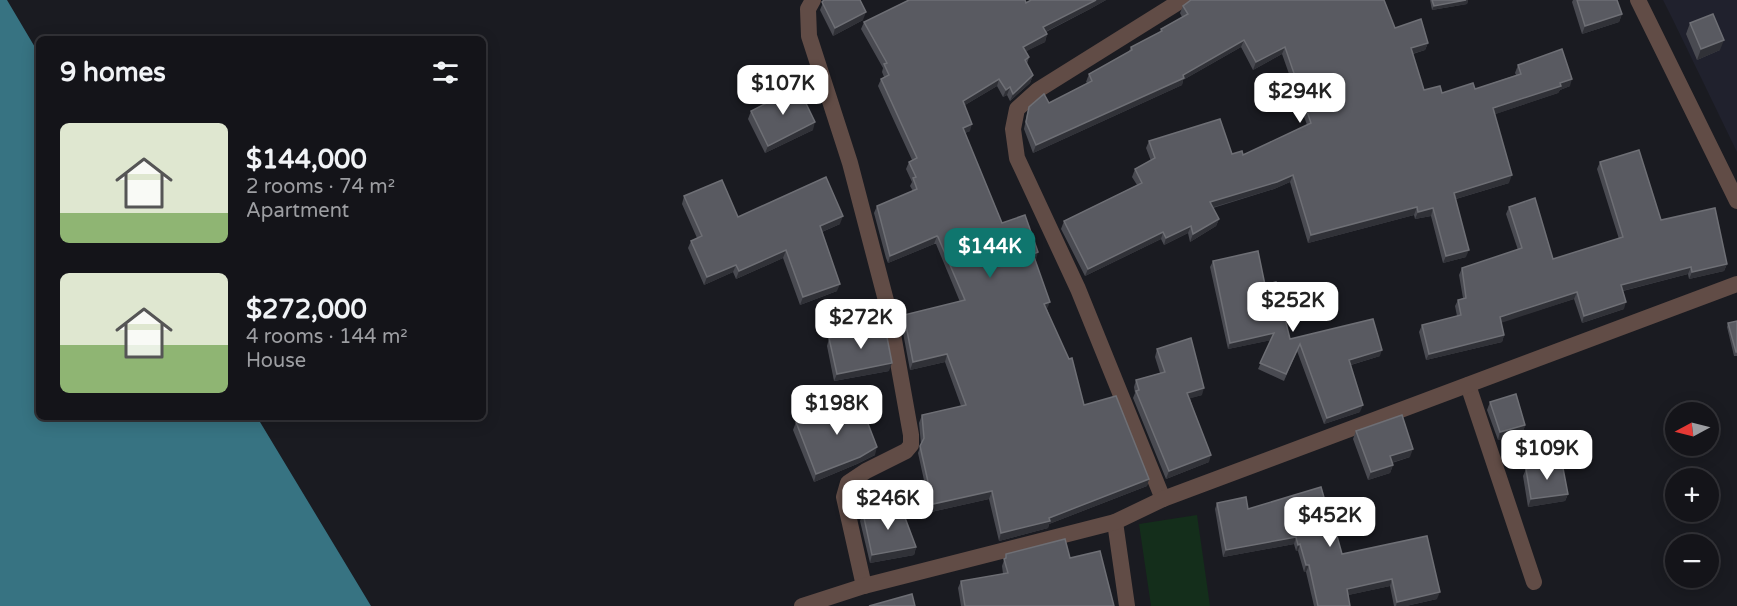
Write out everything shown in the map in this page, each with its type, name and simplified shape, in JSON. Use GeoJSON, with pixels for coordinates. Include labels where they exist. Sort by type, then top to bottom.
{"type":"FeatureCollection","features":[{"type":"Feature","properties":{"kind":"street"},"geometry":{"type":"LineString","coordinates":[[813,0],[808,9],[809,36],[850,163],[889,312],[911,435],[911,445],[906,451],[866,471],[848,483],[844,497],[864,586]]}},
{"type":"Feature","properties":{"kind":"street"},"geometry":{"type":"LineString","coordinates":[[1163,499],[1078,289],[1017,158],[1013,129],[1017,109],[1038,90],[1162,5],[1182,0]]}},
{"type":"Feature","properties":{"kind":"street"},"geometry":{"type":"LineString","coordinates":[[1638,0],[1737,201]]}},
{"type":"Feature","properties":{"kind":"street"},"geometry":{"type":"LineString","coordinates":[[802,606],[864,586],[1115,522],[1163,499],[1737,284]]}},
{"type":"Feature","properties":{"kind":"street"},"geometry":{"type":"LineString","coordinates":[[1468,385],[1534,582]]}},
{"type":"Feature","properties":{"kind":"street"},"geometry":{"type":"LineString","coordinates":[[1115,522],[1127,606]]}},
{"type":"Feature","properties":{"kind":"shaded area"},"geometry":{"type":"Polygon","coordinates":[[[1663,0],[1737,0],[1737,152],[1674,22],[1663,0]]]}},
{"type":"Feature","properties":{"kind":"green space"},"geometry":{"type":"Polygon","coordinates":[[[1197,515],[1210,606],[1151,606],[1139,524],[1197,515]]]}},
{"type":"Feature","properties":{"kind":"water"},"geometry":{"type":"Polygon","coordinates":[[[0,0],[7,0],[36,49],[36,420],[259,420],[371,606],[0,606],[0,0]]]}},
{"type":"Feature","properties":{"kind":"building"},"geometry":{"type":"Polygon","coordinates":[[[824,0],[860,0],[866,12],[835,28],[822,2],[824,0]]]}},
{"type":"Feature","properties":{"kind":"building"},"geometry":{"type":"Polygon","coordinates":[[[909,0],[1025,0],[1026,3],[1031,0],[1096,0],[1043,27],[1047,34],[1023,47],[1029,57],[1025,60],[1033,75],[1013,94],[1010,87],[1006,90],[999,79],[963,101],[972,124],[963,128],[1002,223],[1025,215],[1038,252],[1033,254],[1050,302],[1044,304],[1069,359],[1072,358],[1084,405],[1116,396],[1149,479],[1049,518],[1050,521],[1001,533],[992,491],[933,504],[920,446],[924,438],[922,415],[966,405],[947,354],[913,362],[904,315],[965,300],[937,236],[890,256],[877,206],[917,189],[913,178],[916,177],[909,162],[917,158],[881,79],[889,75],[884,64],[887,63],[864,22],[909,0]]]}},
{"type":"Feature","properties":{"kind":"building"},"geometry":{"type":"Polygon","coordinates":[[[1191,0],[1384,0],[1395,28],[1421,19],[1428,43],[1411,48],[1424,90],[1440,86],[1442,93],[1473,83],[1475,89],[1521,74],[1518,65],[1562,49],[1572,79],[1560,83],[1561,86],[1493,108],[1512,175],[1454,193],[1469,250],[1446,256],[1433,208],[1418,212],[1417,207],[1311,235],[1293,175],[1210,202],[1219,219],[1193,234],[1191,226],[1166,238],[1163,232],[1088,269],[1064,221],[1142,183],[1135,169],[1155,158],[1149,141],[1220,119],[1232,154],[1242,151],[1243,155],[1311,123],[1285,47],[1256,62],[1244,40],[1183,75],[1184,78],[1036,145],[1026,122],[1029,107],[1044,94],[1049,103],[1092,81],[1089,74],[1188,14],[1183,6],[1191,0]]]}},
{"type":"Feature","properties":{"kind":"building"},"geometry":{"type":"Polygon","coordinates":[[[1432,0],[1466,0],[1434,6],[1432,0]]]}},
{"type":"Feature","properties":{"kind":"building"},"geometry":{"type":"Polygon","coordinates":[[[1577,0],[1617,0],[1622,14],[1585,26],[1577,0]]]}},
{"type":"Feature","properties":{"kind":"building"},"geometry":{"type":"Polygon","coordinates":[[[1713,14],[1724,40],[1701,49],[1690,23],[1713,14]]]}},
{"type":"Feature","properties":{"kind":"building"},"geometry":{"type":"Polygon","coordinates":[[[798,87],[815,122],[768,146],[751,111],[798,87]]]}},
{"type":"Feature","properties":{"kind":"building"},"geometry":{"type":"Polygon","coordinates":[[[1639,150],[1661,220],[1715,208],[1727,264],[1692,272],[1691,267],[1621,285],[1626,302],[1584,316],[1577,292],[1500,317],[1504,335],[1429,354],[1422,325],[1461,315],[1458,300],[1466,298],[1462,268],[1522,248],[1509,207],[1535,198],[1553,259],[1623,237],[1600,162],[1639,150]]]}},
{"type":"Feature","properties":{"kind":"building"},"geometry":{"type":"Polygon","coordinates":[[[826,177],[843,216],[820,226],[840,284],[803,297],[786,250],[739,271],[736,265],[707,277],[691,241],[702,236],[684,196],[722,180],[738,217],[826,177]]]}},
{"type":"Feature","properties":{"kind":"building"},"geometry":{"type":"Polygon","coordinates":[[[1258,251],[1265,285],[1276,282],[1290,339],[1373,319],[1382,350],[1349,360],[1363,405],[1327,418],[1300,344],[1286,374],[1260,363],[1274,333],[1230,343],[1213,261],[1258,251]]]}},
{"type":"Feature","properties":{"kind":"building"},"geometry":{"type":"Polygon","coordinates":[[[1737,321],[1737,352],[1736,352],[1728,323],[1737,321]]]}},
{"type":"Feature","properties":{"kind":"building"},"geometry":{"type":"Polygon","coordinates":[[[885,327],[892,363],[837,374],[829,338],[885,327]]]}},
{"type":"Feature","properties":{"kind":"building"},"geometry":{"type":"Polygon","coordinates":[[[1191,338],[1204,388],[1187,393],[1211,455],[1169,471],[1136,391],[1139,390],[1136,380],[1165,372],[1157,349],[1191,338]]]}},
{"type":"Feature","properties":{"kind":"building"},"geometry":{"type":"Polygon","coordinates":[[[1516,394],[1525,425],[1500,432],[1490,402],[1516,394]]]}},
{"type":"Feature","properties":{"kind":"building"},"geometry":{"type":"Polygon","coordinates":[[[858,398],[877,447],[860,457],[816,474],[796,422],[858,398]]]}},
{"type":"Feature","properties":{"kind":"building"},"geometry":{"type":"Polygon","coordinates":[[[1402,415],[1413,449],[1390,456],[1393,465],[1371,472],[1356,431],[1402,415]]]}},
{"type":"Feature","properties":{"kind":"building"},"geometry":{"type":"Polygon","coordinates":[[[1562,463],[1568,494],[1531,499],[1526,469],[1562,463]]]}},
{"type":"Feature","properties":{"kind":"building"},"geometry":{"type":"Polygon","coordinates":[[[1321,487],[1342,554],[1427,536],[1440,592],[1397,602],[1392,579],[1347,589],[1350,606],[1318,606],[1309,565],[1306,565],[1296,537],[1226,550],[1217,503],[1246,497],[1248,509],[1321,487]]]}},
{"type":"Feature","properties":{"kind":"building"},"geometry":{"type":"Polygon","coordinates":[[[901,507],[916,547],[872,555],[863,513],[901,507]]]}},
{"type":"Feature","properties":{"kind":"building"},"geometry":{"type":"Polygon","coordinates":[[[1065,539],[1070,558],[1100,551],[1114,606],[965,606],[961,581],[1008,573],[1004,559],[1006,554],[1065,539]]]}},
{"type":"Feature","properties":{"kind":"building"},"geometry":{"type":"Polygon","coordinates":[[[912,594],[915,606],[869,606],[912,594]]]}}]}
